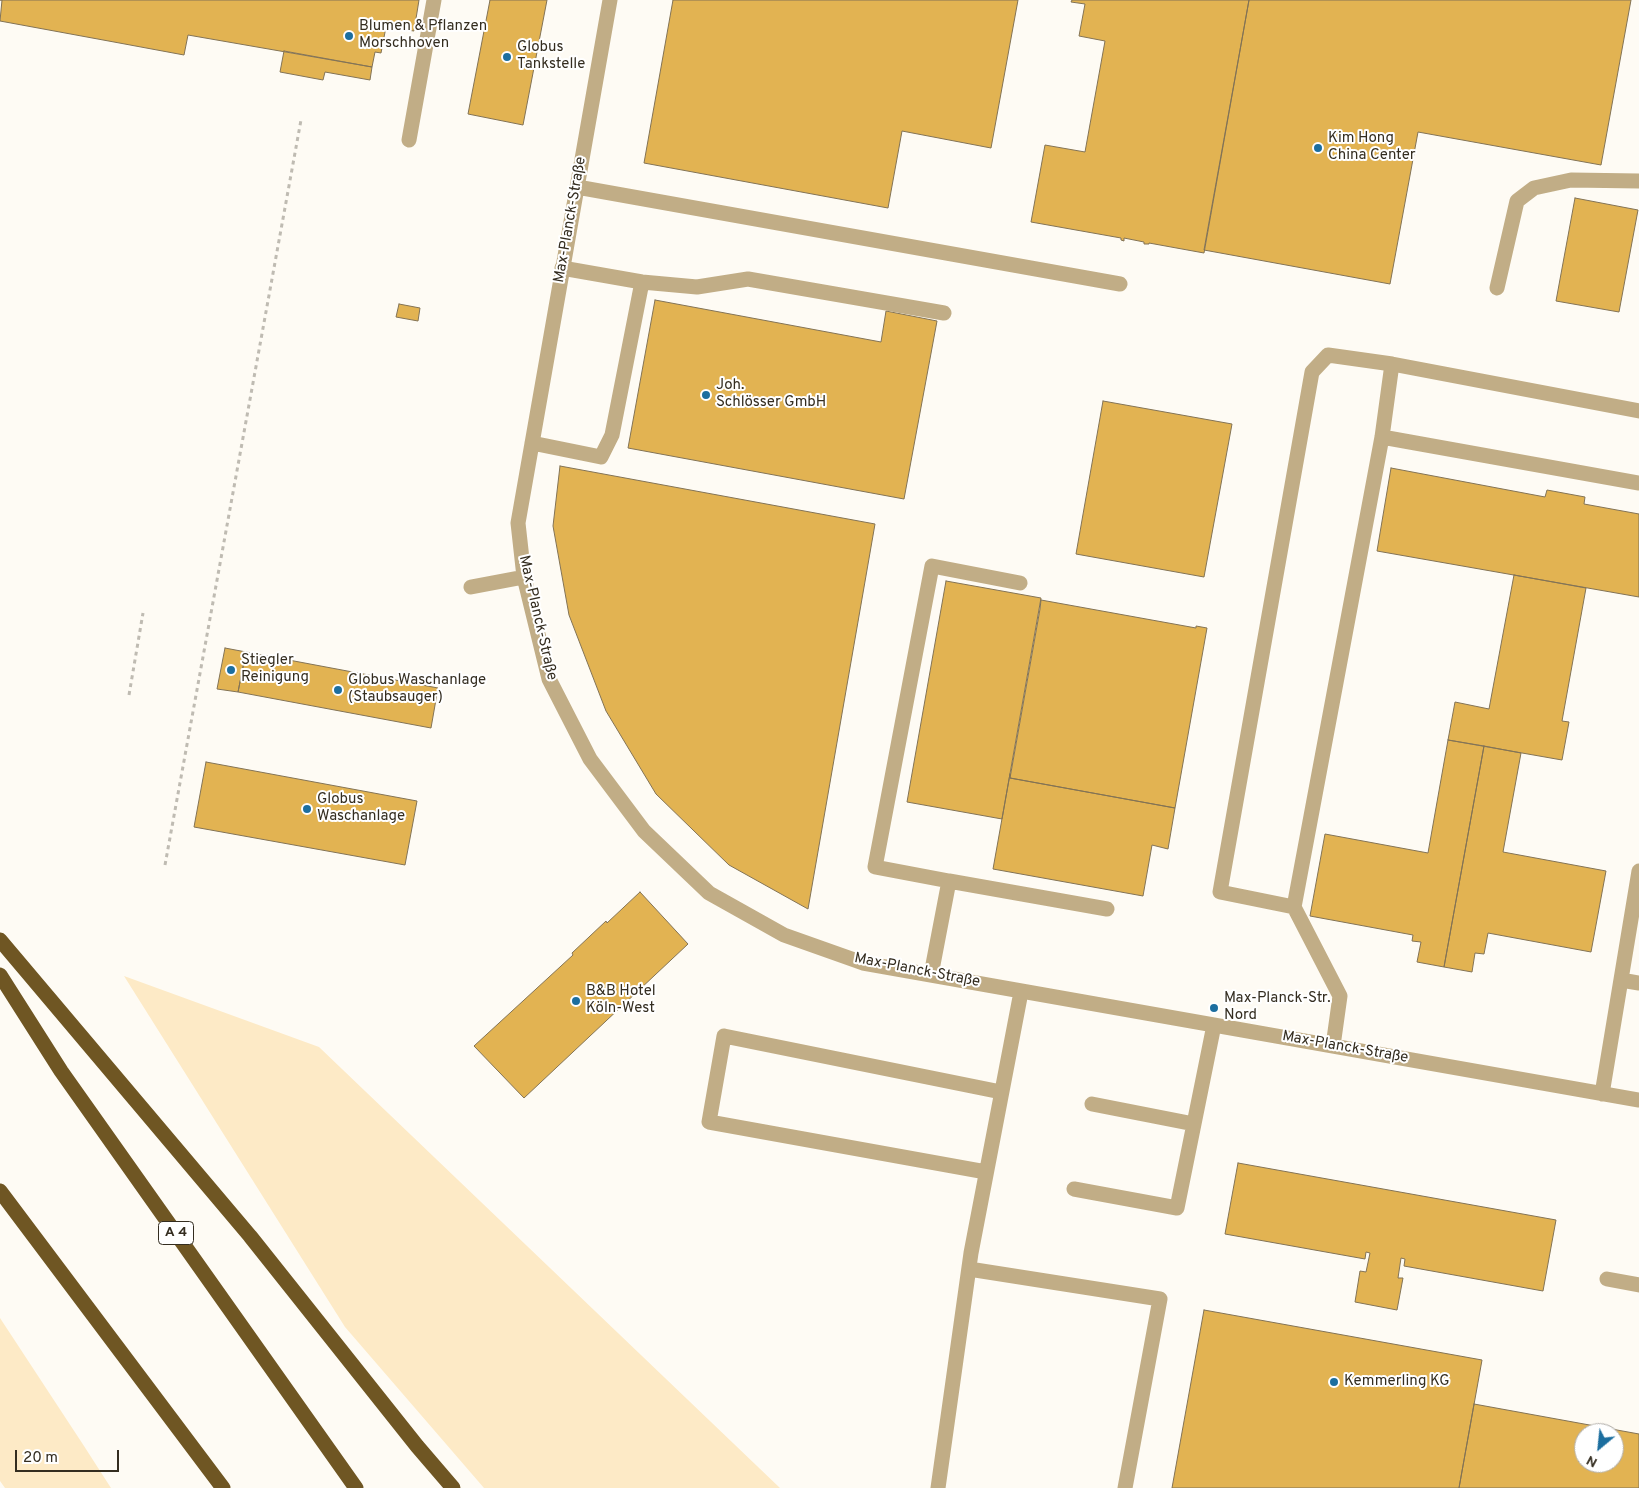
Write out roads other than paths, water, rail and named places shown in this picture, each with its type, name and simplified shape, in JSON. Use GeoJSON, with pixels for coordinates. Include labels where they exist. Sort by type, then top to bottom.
{"type":"FeatureCollection","features":[{"type":"Feature","properties":{"kind":"highway"},"geometry":{"type":"LineString","coordinates":[[0,940],[250,1236],[417,1446],[453,1488]]}},
{"type":"Feature","properties":{"kind":"highway","name":"A 4"},"geometry":{"type":"LineString","coordinates":[[0,975],[61,1071],[356,1488]]}},
{"type":"Feature","properties":{"kind":"highway"},"geometry":{"type":"LineString","coordinates":[[0,1191],[223,1488]]}},
{"type":"Feature","properties":{"kind":"street"},"geometry":{"type":"LineString","coordinates":[[409,140],[434,0]]}},
{"type":"Feature","properties":{"kind":"street","name":"Max-Planck-Straße"},"geometry":{"type":"LineString","coordinates":[[610,0],[518,523],[524,577],[549,679],[590,759],[644,831],[710,892],[784,935],[863,963],[1639,1100]]}},
{"type":"Feature","properties":{"kind":"street"},"geometry":{"type":"LineString","coordinates":[[1497,288],[1517,201],[1534,188],[1571,180],[1639,181]]}},
{"type":"Feature","properties":{"kind":"street"},"geometry":{"type":"LineString","coordinates":[[577,187],[1120,284]]}},
{"type":"Feature","properties":{"kind":"street"},"geometry":{"type":"LineString","coordinates":[[562,268],[642,282],[697,288],[748,279],[944,312]]}},
{"type":"Feature","properties":{"kind":"street"},"geometry":{"type":"LineString","coordinates":[[532,443],[601,456],[612,435],[642,282]]}},
{"type":"Feature","properties":{"kind":"street"},"geometry":{"type":"LineString","coordinates":[[1294,907],[1220,892],[1312,372],[1328,355],[1392,364],[1639,411]]}},
{"type":"Feature","properties":{"kind":"street"},"geometry":{"type":"LineString","coordinates":[[1333,1046],[1340,996],[1294,907],[1382,437],[1392,364]]}},
{"type":"Feature","properties":{"kind":"street"},"geometry":{"type":"LineString","coordinates":[[1382,437],[1639,483]]}},
{"type":"Feature","properties":{"kind":"street"},"geometry":{"type":"LineString","coordinates":[[1020,583],[932,566],[875,867],[1107,909]]}},
{"type":"Feature","properties":{"kind":"street"},"geometry":{"type":"LineString","coordinates":[[471,587],[524,577]]}},
{"type":"Feature","properties":{"kind":"street"},"geometry":{"type":"LineString","coordinates":[[1602,1094],[1639,871]]}},
{"type":"Feature","properties":{"kind":"street"},"geometry":{"type":"LineString","coordinates":[[931,975],[949,881]]}},
{"type":"Feature","properties":{"kind":"street"},"geometry":{"type":"LineString","coordinates":[[1621,980],[1639,983]]}},
{"type":"Feature","properties":{"kind":"street"},"geometry":{"type":"LineString","coordinates":[[938,1488],[969,1269],[1021,992]]}},
{"type":"Feature","properties":{"kind":"street"},"geometry":{"type":"LineString","coordinates":[[1074,1189],[1177,1208],[1214,1025]]}},
{"type":"Feature","properties":{"kind":"street"},"geometry":{"type":"LineString","coordinates":[[986,1172],[710,1122],[724,1036],[1001,1092]]}},
{"type":"Feature","properties":{"kind":"street"},"geometry":{"type":"LineString","coordinates":[[1092,1104],[1194,1124]]}},
{"type":"Feature","properties":{"kind":"street"},"geometry":{"type":"LineString","coordinates":[[969,1269],[1160,1299],[1125,1488]]}},
{"type":"Feature","properties":{"kind":"street"},"geometry":{"type":"LineString","coordinates":[[1607,1280],[1639,1285]]}},
{"type":"Feature","properties":{"kind":"place","name":"Blumen & Pflanzen Morschhoven"},"geometry":{"type":"Point","coordinates":[349,36]}},
{"type":"Feature","properties":{"kind":"place","name":"Globus Tankstelle"},"geometry":{"type":"Point","coordinates":[507,57]}},
{"type":"Feature","properties":{"kind":"place","name":"Kim Hong China Center"},"geometry":{"type":"Point","coordinates":[1318,148]}},
{"type":"Feature","properties":{"kind":"place","name":"Joh. Schlösser GmbH"},"geometry":{"type":"Point","coordinates":[706,395]}},
{"type":"Feature","properties":{"kind":"place","name":"Stiegler Reinigung"},"geometry":{"type":"Point","coordinates":[231,670]}},
{"type":"Feature","properties":{"kind":"place","name":"Globus Waschanlage (Staubsauger)"},"geometry":{"type":"Point","coordinates":[338,690]}},
{"type":"Feature","properties":{"kind":"place","name":"Globus Waschanlage"},"geometry":{"type":"Point","coordinates":[307,809]}},
{"type":"Feature","properties":{"kind":"place","name":"B&B Hotel Köln-West"},"geometry":{"type":"Point","coordinates":[576,1001]}},
{"type":"Feature","properties":{"kind":"place","name":"Max-Planck-Str. Nord"},"geometry":{"type":"Point","coordinates":[1214,1008]}},
{"type":"Feature","properties":{"kind":"place","name":"Kemmerling KG"},"geometry":{"type":"Point","coordinates":[1334,1382]}}]}
